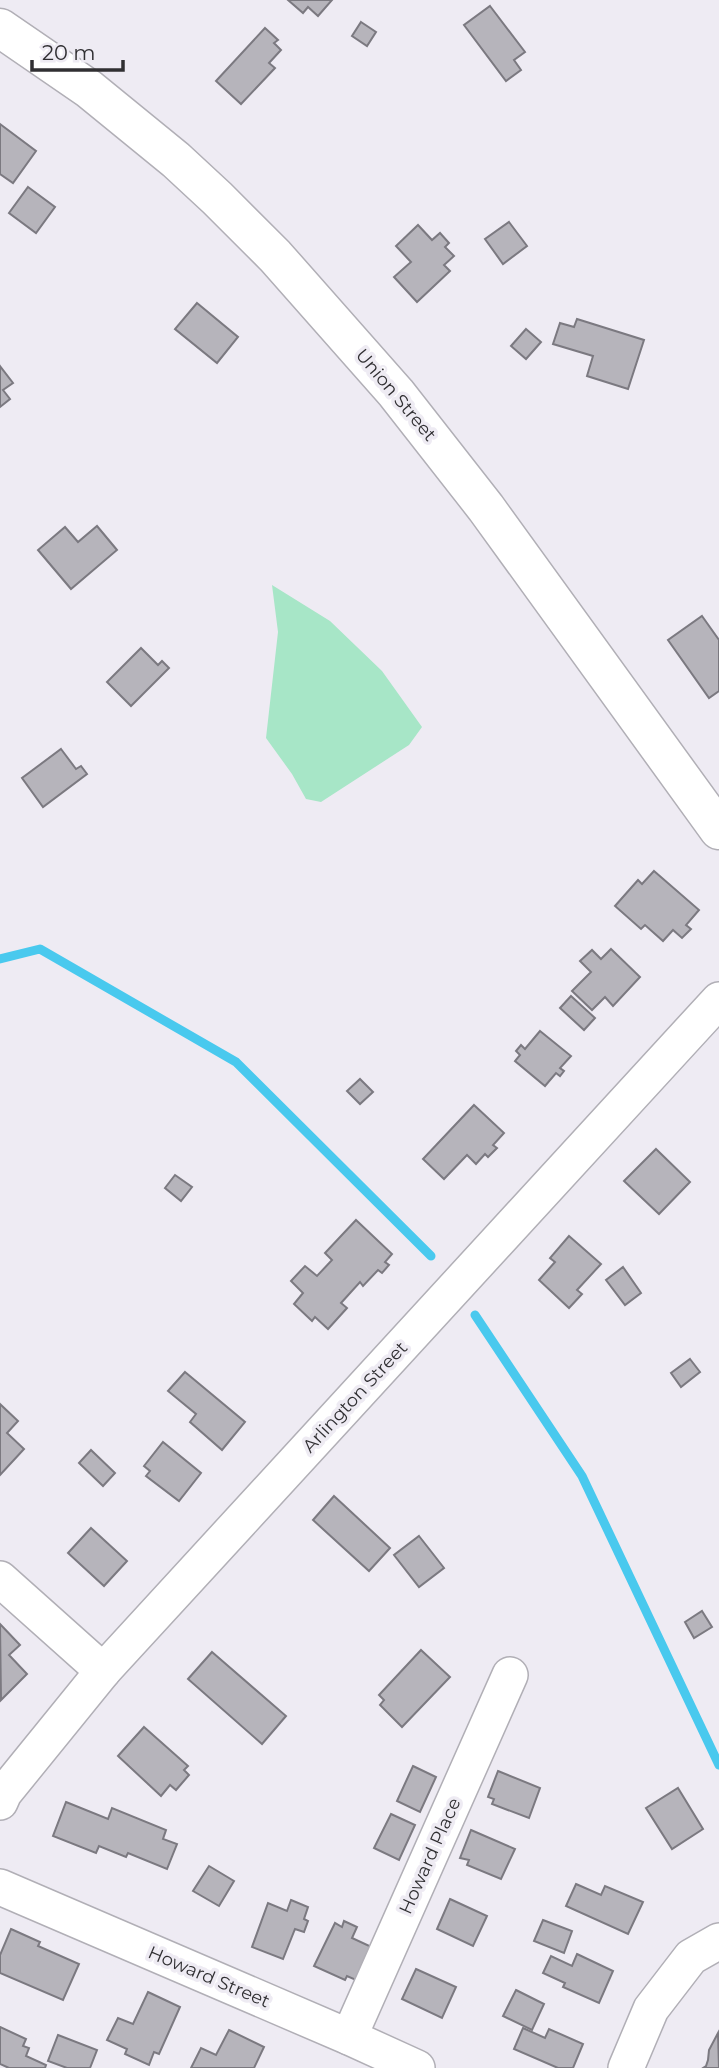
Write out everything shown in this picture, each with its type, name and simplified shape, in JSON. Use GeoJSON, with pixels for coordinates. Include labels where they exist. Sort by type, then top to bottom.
{"type":"FeatureCollection","features":[{"type":"Feature","properties":{"kind":"main road","name":"Union Street"},"geometry":{"type":"LineString","coordinates":[[0,27],[89,89],[176,160],[217,198],[292,276],[397,393],[478,498],[719,830]]}},
{"type":"Feature","properties":{"kind":"street","name":"Arlington Street"},"geometry":{"type":"LineString","coordinates":[[0,1802],[4,1793],[103,1671],[719,1000]]}},
{"type":"Feature","properties":{"kind":"street"},"geometry":{"type":"LineString","coordinates":[[0,1579],[103,1671]]}},
{"type":"Feature","properties":{"kind":"street","name":"Howard Place"},"geometry":{"type":"LineString","coordinates":[[349,2037],[510,1675]]}},
{"type":"Feature","properties":{"kind":"street","name":"Howard Street"},"geometry":{"type":"LineString","coordinates":[[0,1887],[417,2068]]}},
{"type":"Feature","properties":{"kind":"street"},"geometry":{"type":"LineString","coordinates":[[626,2068],[651,2009],[691,1957],[719,1941]]}},
{"type":"Feature","properties":{"kind":"green space"},"geometry":{"type":"Polygon","coordinates":[[[272,585],[330,621],[382,671],[422,727],[409,745],[321,802],[306,799],[266,738],[278,632],[272,585]]]}},
{"type":"Feature","properties":{"kind":"building"},"geometry":{"type":"Polygon","coordinates":[[[288,0],[332,0],[318,16],[308,7],[303,13],[288,0]]]}},
{"type":"Feature","properties":{"kind":"building"},"geometry":{"type":"Polygon","coordinates":[[[490,6],[525,52],[514,60],[521,70],[506,81],[464,25],[490,6]]]}},
{"type":"Feature","properties":{"kind":"building"},"geometry":{"type":"Polygon","coordinates":[[[361,22],[376,32],[367,46],[352,36],[361,22]]]}},
{"type":"Feature","properties":{"kind":"building"},"geometry":{"type":"Polygon","coordinates":[[[265,28],[278,40],[274,43],[281,50],[269,63],[275,68],[241,104],[216,81],[265,28]]]}},
{"type":"Feature","properties":{"kind":"building"},"geometry":{"type":"Polygon","coordinates":[[[0,124],[36,151],[13,183],[0,174],[0,124]]]}},
{"type":"Feature","properties":{"kind":"building"},"geometry":{"type":"Polygon","coordinates":[[[28,187],[55,207],[36,233],[9,213],[28,187]]]}},
{"type":"Feature","properties":{"kind":"building"},"geometry":{"type":"Polygon","coordinates":[[[509,222],[527,246],[503,264],[485,239],[509,222]]]}},
{"type":"Feature","properties":{"kind":"building"},"geometry":{"type":"Polygon","coordinates":[[[418,225],[432,240],[440,233],[449,243],[445,247],[454,256],[444,265],[450,271],[417,302],[394,277],[411,262],[396,246],[418,225]]]}},
{"type":"Feature","properties":{"kind":"building"},"geometry":{"type":"Polygon","coordinates":[[[197,303],[238,337],[217,363],[175,329],[197,303]]]}},
{"type":"Feature","properties":{"kind":"building"},"geometry":{"type":"Polygon","coordinates":[[[577,319],[644,340],[628,389],[587,376],[593,356],[553,344],[560,323],[574,327],[577,319]]]}},
{"type":"Feature","properties":{"kind":"building"},"geometry":{"type":"Polygon","coordinates":[[[526,329],[541,342],[526,359],[511,346],[526,329]]]}},
{"type":"Feature","properties":{"kind":"building"},"geometry":{"type":"Polygon","coordinates":[[[0,366],[13,383],[3,390],[10,399],[0,407],[0,366]]]}},
{"type":"Feature","properties":{"kind":"building"},"geometry":{"type":"Polygon","coordinates":[[[97,526],[117,550],[71,589],[38,550],[65,527],[78,542],[97,526]]]}},
{"type":"Feature","properties":{"kind":"building"},"geometry":{"type":"Polygon","coordinates":[[[702,616],[719,640],[719,691],[709,698],[668,640],[702,616]]]}},
{"type":"Feature","properties":{"kind":"building"},"geometry":{"type":"Polygon","coordinates":[[[141,648],[158,665],[162,661],[169,668],[131,706],[107,682],[141,648]]]}},
{"type":"Feature","properties":{"kind":"building"},"geometry":{"type":"Polygon","coordinates":[[[61,749],[76,769],[81,766],[87,774],[43,807],[22,778],[61,749]]]}},
{"type":"Feature","properties":{"kind":"building"},"geometry":{"type":"Polygon","coordinates":[[[654,871],[699,910],[686,925],[691,929],[682,938],[673,930],[663,941],[645,925],[641,929],[615,906],[638,880],[642,884],[654,871]]]}},
{"type":"Feature","properties":{"kind":"building"},"geometry":{"type":"Polygon","coordinates":[[[611,949],[640,977],[613,1006],[605,997],[592,1010],[572,991],[591,972],[580,961],[592,950],[601,959],[611,949]]]}},
{"type":"Feature","properties":{"kind":"building"},"geometry":{"type":"Polygon","coordinates":[[[571,996],[595,1018],[584,1030],[560,1008],[571,996]]]}},
{"type":"Feature","properties":{"kind":"building"},"geometry":{"type":"Polygon","coordinates":[[[540,1031],[571,1056],[560,1068],[564,1071],[560,1076],[556,1073],[545,1086],[515,1061],[520,1055],[516,1051],[521,1045],[525,1049],[540,1031]]]}},
{"type":"Feature","properties":{"kind":"building"},"geometry":{"type":"Polygon","coordinates":[[[360,1079],[373,1092],[360,1104],[347,1091],[360,1079]]]}},
{"type":"Feature","properties":{"kind":"building"},"geometry":{"type":"Polygon","coordinates":[[[474,1105],[504,1133],[493,1145],[497,1148],[488,1157],[485,1154],[476,1164],[467,1155],[444,1179],[423,1159],[474,1105]]]}},
{"type":"Feature","properties":{"kind":"building"},"geometry":{"type":"Polygon","coordinates":[[[656,1149],[690,1182],[659,1214],[624,1181],[656,1149]]]}},
{"type":"Feature","properties":{"kind":"building"},"geometry":{"type":"Polygon","coordinates":[[[175,1175],[192,1187],[181,1201],[165,1188],[175,1175]]]}},
{"type":"Feature","properties":{"kind":"building"},"geometry":{"type":"Polygon","coordinates":[[[356,1220],[392,1254],[385,1262],[389,1265],[382,1273],[378,1270],[363,1286],[360,1282],[341,1303],[347,1308],[328,1329],[315,1317],[312,1321],[294,1304],[303,1293],[291,1281],[305,1266],[317,1276],[332,1260],[325,1253],[356,1220]]]}},
{"type":"Feature","properties":{"kind":"building"},"geometry":{"type":"Polygon","coordinates":[[[569,1236],[601,1264],[577,1290],[582,1294],[569,1308],[539,1280],[555,1262],[550,1258],[569,1236]]]}},
{"type":"Feature","properties":{"kind":"building"},"geometry":{"type":"Polygon","coordinates":[[[623,1267],[641,1293],[625,1305],[606,1280],[623,1267]]]}},
{"type":"Feature","properties":{"kind":"building"},"geometry":{"type":"Polygon","coordinates":[[[690,1359],[700,1372],[681,1387],[671,1373],[690,1359]]]}},
{"type":"Feature","properties":{"kind":"building"},"geometry":{"type":"Polygon","coordinates":[[[185,1372],[245,1422],[222,1450],[190,1422],[196,1414],[168,1391],[185,1372]]]}},
{"type":"Feature","properties":{"kind":"building"},"geometry":{"type":"Polygon","coordinates":[[[0,1404],[18,1421],[7,1433],[24,1449],[0,1475],[0,1404]]]}},
{"type":"Feature","properties":{"kind":"building"},"geometry":{"type":"Polygon","coordinates":[[[163,1442],[201,1473],[179,1501],[146,1476],[150,1471],[144,1466],[163,1442]]]}},
{"type":"Feature","properties":{"kind":"building"},"geometry":{"type":"Polygon","coordinates":[[[91,1450],[115,1473],[103,1486],[79,1463],[91,1450]]]}},
{"type":"Feature","properties":{"kind":"building"},"geometry":{"type":"Polygon","coordinates":[[[334,1496],[390,1548],[369,1571],[313,1520],[334,1496]]]}},
{"type":"Feature","properties":{"kind":"building"},"geometry":{"type":"Polygon","coordinates":[[[91,1528],[127,1561],[104,1586],[68,1553],[91,1528]]]}},
{"type":"Feature","properties":{"kind":"building"},"geometry":{"type":"Polygon","coordinates":[[[419,1536],[444,1568],[419,1587],[394,1555],[419,1536]]]}},
{"type":"Feature","properties":{"kind":"building"},"geometry":{"type":"Polygon","coordinates":[[[702,1611],[712,1627],[694,1638],[685,1622],[702,1611]]]}},
{"type":"Feature","properties":{"kind":"building"},"geometry":{"type":"Polygon","coordinates":[[[0,1624],[20,1645],[9,1655],[27,1674],[1,1700],[0,1624]]]}},
{"type":"Feature","properties":{"kind":"building"},"geometry":{"type":"Polygon","coordinates":[[[421,1650],[450,1677],[402,1727],[380,1705],[384,1700],[379,1695],[421,1650]]]}},
{"type":"Feature","properties":{"kind":"building"},"geometry":{"type":"Polygon","coordinates":[[[212,1652],[286,1716],[262,1744],[188,1679],[212,1652]]]}},
{"type":"Feature","properties":{"kind":"building"},"geometry":{"type":"Polygon","coordinates":[[[144,1727],[188,1766],[184,1770],[189,1775],[176,1790],[170,1785],[161,1796],[118,1756],[144,1727]]]}},
{"type":"Feature","properties":{"kind":"building"},"geometry":{"type":"Polygon","coordinates":[[[413,1766],[436,1777],[420,1812],[397,1801],[413,1766]]]}},
{"type":"Feature","properties":{"kind":"building"},"geometry":{"type":"Polygon","coordinates":[[[498,1771],[540,1788],[529,1818],[492,1804],[494,1799],[488,1797],[498,1771]]]}},
{"type":"Feature","properties":{"kind":"building"},"geometry":{"type":"Polygon","coordinates":[[[678,1788],[703,1829],[672,1849],[646,1808],[678,1788]]]}},
{"type":"Feature","properties":{"kind":"building"},"geometry":{"type":"Polygon","coordinates":[[[66,1802],[108,1819],[112,1808],[166,1830],[163,1839],[177,1844],[167,1869],[128,1853],[126,1857],[99,1846],[96,1853],[53,1836],[66,1802]]]}},
{"type":"Feature","properties":{"kind":"building"},"geometry":{"type":"Polygon","coordinates":[[[391,1814],[415,1825],[399,1860],[374,1848],[391,1814]]]}},
{"type":"Feature","properties":{"kind":"building"},"geometry":{"type":"Polygon","coordinates":[[[471,1830],[515,1849],[501,1879],[467,1865],[469,1860],[460,1858],[471,1830]]]}},
{"type":"Feature","properties":{"kind":"building"},"geometry":{"type":"Polygon","coordinates":[[[209,1866],[234,1881],[219,1906],[193,1891],[209,1866]]]}},
{"type":"Feature","properties":{"kind":"building"},"geometry":{"type":"Polygon","coordinates":[[[576,1884],[601,1895],[605,1886],[643,1902],[628,1934],[566,1906],[576,1884]]]}},
{"type":"Feature","properties":{"kind":"building"},"geometry":{"type":"Polygon","coordinates":[[[450,1899],[487,1916],[473,1946],[437,1929],[450,1899]]]}},
{"type":"Feature","properties":{"kind":"building"},"geometry":{"type":"Polygon","coordinates":[[[291,1900],[308,1907],[304,1919],[308,1921],[304,1932],[295,1929],[283,1959],[252,1947],[268,1903],[287,1911],[291,1900]]]}},
{"type":"Feature","properties":{"kind":"building"},"geometry":{"type":"Polygon","coordinates":[[[543,1920],[572,1931],[564,1953],[534,1941],[543,1920]]]}},
{"type":"Feature","properties":{"kind":"building"},"geometry":{"type":"Polygon","coordinates":[[[344,1921],[357,1927],[352,1938],[378,1950],[363,1983],[347,1976],[345,1980],[314,1966],[335,1923],[342,1927],[344,1921]]]}},
{"type":"Feature","properties":{"kind":"building"},"geometry":{"type":"Polygon","coordinates":[[[11,1929],[40,1942],[38,1946],[79,1964],[63,2000],[0,1973],[0,1955],[11,1929]]]}},
{"type":"Feature","properties":{"kind":"building"},"geometry":{"type":"Polygon","coordinates":[[[577,1954],[613,1971],[599,2003],[563,1987],[565,1983],[543,1973],[551,1956],[572,1966],[577,1954]]]}},
{"type":"Feature","properties":{"kind":"building"},"geometry":{"type":"Polygon","coordinates":[[[416,1969],[456,1987],[442,2018],[402,1999],[416,1969]]]}},
{"type":"Feature","properties":{"kind":"building"},"geometry":{"type":"Polygon","coordinates":[[[516,1990],[544,2004],[532,2030],[503,2016],[516,1990]]]}},
{"type":"Feature","properties":{"kind":"building"},"geometry":{"type":"Polygon","coordinates":[[[148,1992],[180,2007],[159,2054],[154,2052],[149,2065],[125,2054],[127,2049],[107,2040],[118,2018],[133,2024],[148,1992]]]}},
{"type":"Feature","properties":{"kind":"building"},"geometry":{"type":"Polygon","coordinates":[[[0,2027],[26,2039],[23,2046],[29,2048],[26,2056],[46,2065],[45,2068],[9,2068],[0,2064],[0,2027]]]}},
{"type":"Feature","properties":{"kind":"building"},"geometry":{"type":"Polygon","coordinates":[[[523,2028],[545,2038],[549,2029],[583,2044],[573,2068],[558,2068],[514,2049],[523,2028]]]}},
{"type":"Feature","properties":{"kind":"building"},"geometry":{"type":"Polygon","coordinates":[[[229,2030],[264,2047],[254,2068],[191,2068],[201,2048],[216,2055],[229,2030]]]}},
{"type":"Feature","properties":{"kind":"building"},"geometry":{"type":"Polygon","coordinates":[[[718,2033],[719,2068],[703,2068],[706,2066],[709,2050],[718,2033]]]}},
{"type":"Feature","properties":{"kind":"building"},"geometry":{"type":"Polygon","coordinates":[[[58,2035],[97,2050],[90,2068],[67,2068],[48,2061],[58,2035]]]}},
{"type":"Feature","properties":{"kind":"waterway"},"geometry":{"type":"LineString","coordinates":[[0,959],[40,949],[236,1062],[431,1256]]}},
{"type":"Feature","properties":{"kind":"waterway"},"geometry":{"type":"LineString","coordinates":[[475,1315],[582,1476],[719,1765]]}}]}
